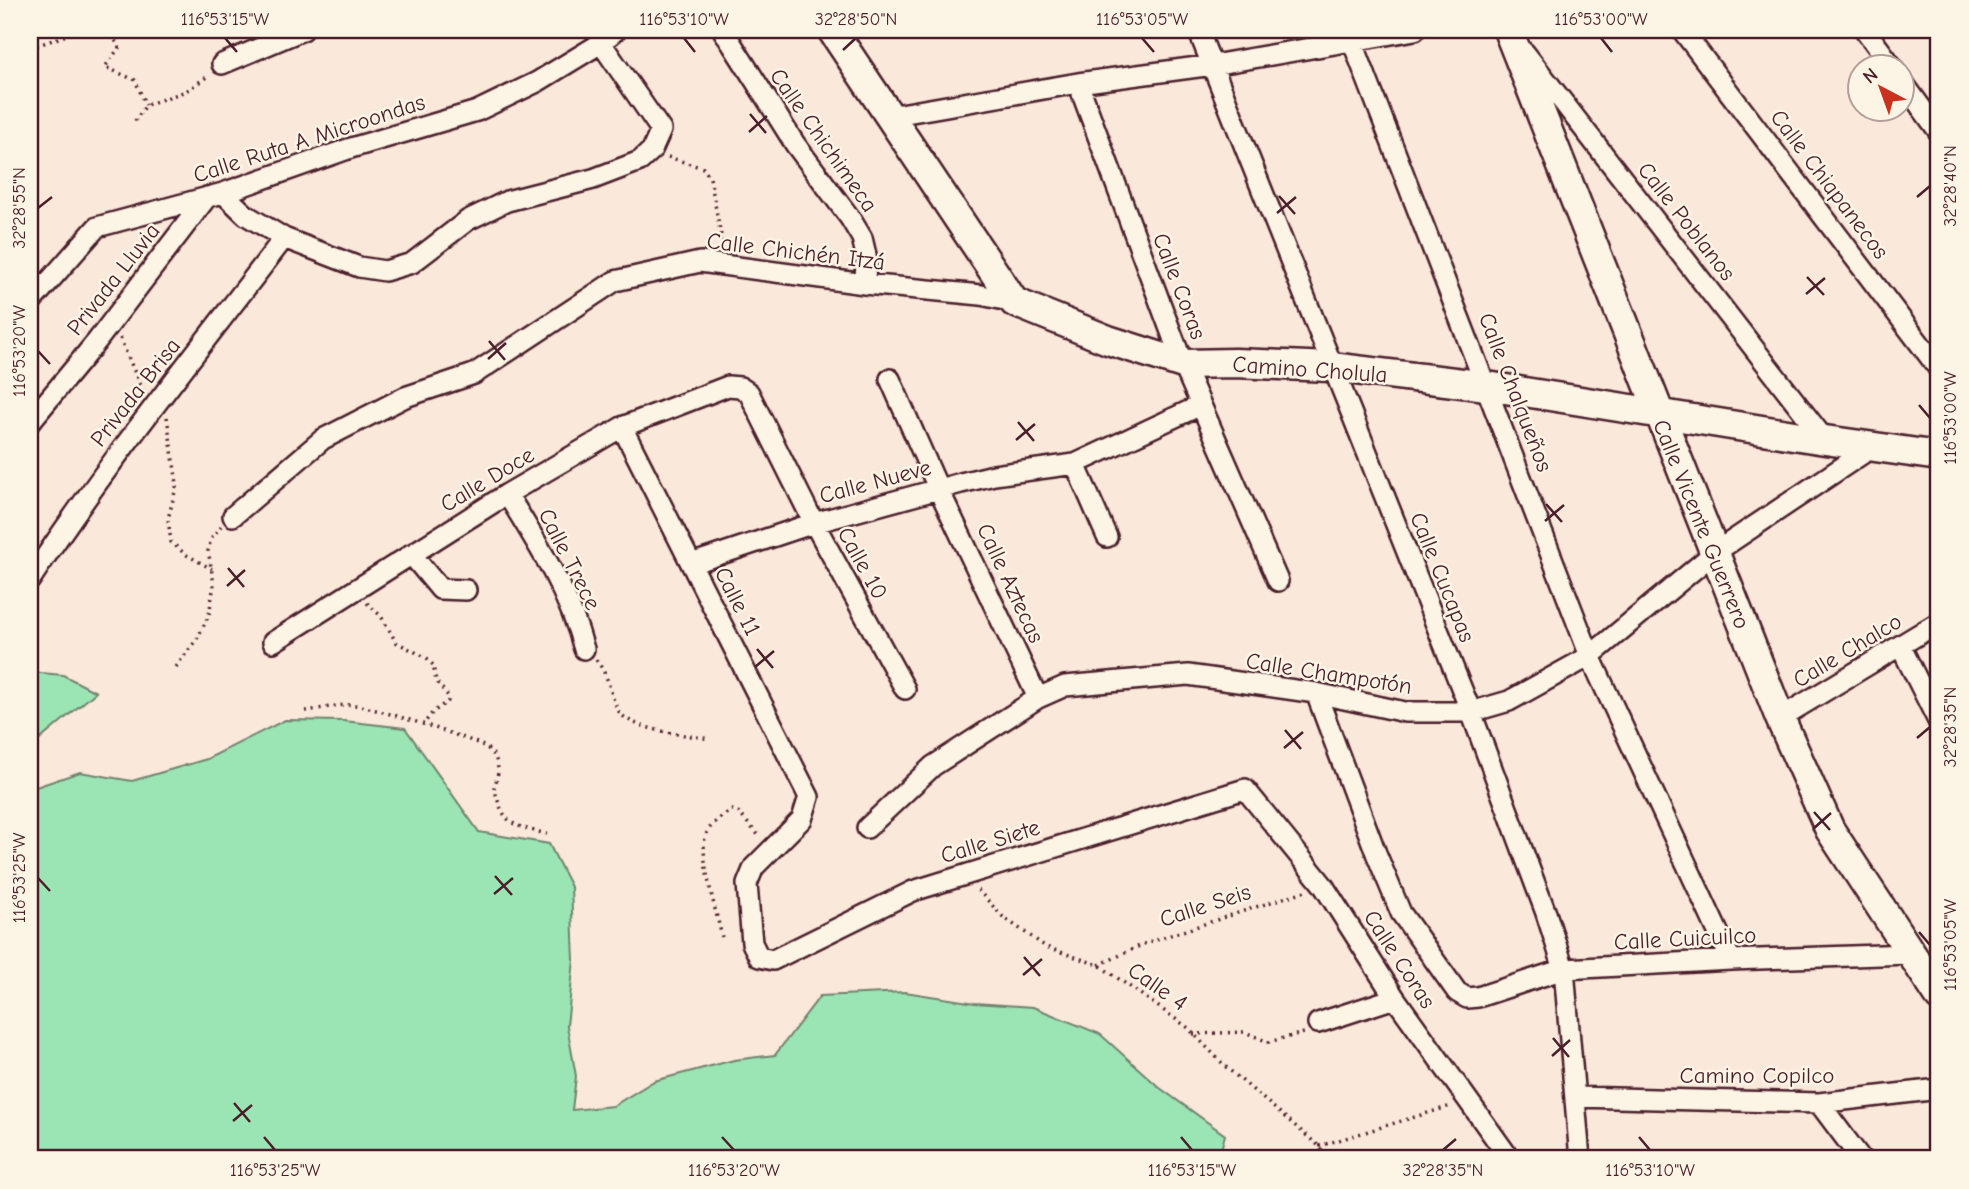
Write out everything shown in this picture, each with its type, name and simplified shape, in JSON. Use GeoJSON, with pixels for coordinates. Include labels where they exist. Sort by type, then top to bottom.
{"type":"FeatureCollection","features":[{"type":"Feature","properties":{"kind":"street"},"geometry":{"type":"LineString","coordinates":[[222,64],[303,30]]}},
{"type":"Feature","properties":{"kind":"street","name":"Calle Chichimeca"},"geometry":{"type":"LineString","coordinates":[[723,30],[794,144],[862,238],[866,256],[865,284]]}},
{"type":"Feature","properties":{"kind":"street"},"geometry":{"type":"LineString","coordinates":[[832,30],[1014,302]]}},
{"type":"Feature","properties":{"kind":"street","name":"Calle Cucapas"},"geometry":{"type":"LineString","coordinates":[[1198,30],[1471,712],[1546,913],[1564,969],[1580,1159]]}},
{"type":"Feature","properties":{"kind":"street"},"geometry":{"type":"LineString","coordinates":[[889,116],[1078,82],[1213,65],[1351,36],[1415,30]]}},
{"type":"Feature","properties":{"kind":"street","name":"Calle Chiapanecos"},"geometry":{"type":"LineString","coordinates":[[1682,30],[1939,369]]}},
{"type":"Feature","properties":{"kind":"street"},"geometry":{"type":"LineString","coordinates":[[1866,30],[1882,52]]}},
{"type":"Feature","properties":{"kind":"street","name":"Calle Vicente Guerrero"},"geometry":{"type":"LineString","coordinates":[[1509,31],[1780,718],[1830,830],[1939,996]]}},
{"type":"Feature","properties":{"kind":"street","name":"Calle Poblanos"},"geometry":{"type":"LineString","coordinates":[[1509,31],[1825,440]]}},
{"type":"Feature","properties":{"kind":"street"},"geometry":{"type":"LineString","coordinates":[[215,195],[284,238],[359,267],[385,271],[412,263],[468,220],[507,201],[593,178],[640,161],[652,150],[661,130],[609,36]]}},
{"type":"Feature","properties":{"kind":"street","name":"Calle Ruta A Microondas"},"geometry":{"type":"LineString","coordinates":[[30,303],[97,227],[215,195],[351,148],[477,111],[537,82],[609,36]]}},
{"type":"Feature","properties":{"kind":"street","name":"Calle Chalqueños"},"geometry":{"type":"LineString","coordinates":[[1351,36],[1590,656],[1731,960]]}},
{"type":"Feature","properties":{"kind":"street","name":"Calle Coras"},"geometry":{"type":"LineString","coordinates":[[1078,82],[1183,363],[1278,581]]}},
{"type":"Feature","properties":{"kind":"street"},"geometry":{"type":"LineString","coordinates":[[1916,100],[1939,132]]}},
{"type":"Feature","properties":{"kind":"street","name":"Privada Lluvia"},"geometry":{"type":"LineString","coordinates":[[30,422],[215,195]]}},
{"type":"Feature","properties":{"kind":"street","name":"Privada Brisa"},"geometry":{"type":"LineString","coordinates":[[30,580],[66,525],[284,238]]}},
{"type":"Feature","properties":{"kind":"street","name":"Calle Chichén Itzá"},"geometry":{"type":"LineString","coordinates":[[233,516],[323,439],[405,397],[474,374],[615,281],[699,262],[865,284],[981,295],[1014,302]]}},
{"type":"Feature","properties":{"kind":"street","name":"Camino Cholula"},"geometry":{"type":"LineString","coordinates":[[1014,302],[1126,346],[1183,363],[1331,367],[1488,386],[1939,456]]}},
{"type":"Feature","properties":{"kind":"street","name":"Calle Aztecas"},"geometry":{"type":"LineString","coordinates":[[890,379],[939,490],[1038,698]]}},
{"type":"Feature","properties":{"kind":"street","name":"Calle Doce"},"geometry":{"type":"LineString","coordinates":[[273,642],[507,494],[622,427],[728,386],[740,387]]}},
{"type":"Feature","properties":{"kind":"street","name":"Calle 10"},"geometry":{"type":"LineString","coordinates":[[740,387],[749,393],[814,523],[905,690]]}},
{"type":"Feature","properties":{"kind":"street","name":"Calle Nueve"},"geometry":{"type":"LineString","coordinates":[[691,564],[814,523],[994,475],[1075,464],[1201,405]]}},
{"type":"Feature","properties":{"kind":"street","name":"Calle 11"},"geometry":{"type":"LineString","coordinates":[[622,427],[809,797],[802,819],[771,850]]}},
{"type":"Feature","properties":{"kind":"street","name":"Calle Champotón"},"geometry":{"type":"LineString","coordinates":[[867,828],[933,766],[1038,698],[1065,686],[1188,675],[1316,693],[1405,712],[1471,712],[1509,701],[1590,656],[1714,554],[1874,446]]}},
{"type":"Feature","properties":{"kind":"street"},"geometry":{"type":"LineString","coordinates":[[1075,464],[1107,537]]}},
{"type":"Feature","properties":{"kind":"street","name":"Calle Trece"},"geometry":{"type":"LineString","coordinates":[[507,494],[547,558],[578,625],[584,649]]}},
{"type":"Feature","properties":{"kind":"street"},"geometry":{"type":"LineString","coordinates":[[411,554],[440,589],[466,590]]}},
{"type":"Feature","properties":{"kind":"street","name":"Calle Chalco"},"geometry":{"type":"LineString","coordinates":[[1780,718],[1939,622]]}},
{"type":"Feature","properties":{"kind":"street"},"geometry":{"type":"LineString","coordinates":[[1901,647],[1939,723]]}},
{"type":"Feature","properties":{"kind":"street","name":"Calle Coras"},"geometry":{"type":"LineString","coordinates":[[1316,693],[1401,913],[1457,992],[1467,998]]}},
{"type":"Feature","properties":{"kind":"street","name":"Calle Coras"},"geometry":{"type":"LineString","coordinates":[[1245,789],[1323,885],[1395,998],[1510,1159]]}},
{"type":"Feature","properties":{"kind":"street","name":"Calle Siete"},"geometry":{"type":"LineString","coordinates":[[771,850],[754,867],[747,884],[752,943],[759,957],[773,960],[913,891],[1245,789]]}},
{"type":"Feature","properties":{"kind":"street","name":"Calle Cuicuilco"},"geometry":{"type":"LineString","coordinates":[[1467,998],[1478,998],[1564,969],[1910,954]]}},
{"type":"Feature","properties":{"kind":"street"},"geometry":{"type":"LineString","coordinates":[[1318,1023],[1395,998]]}},
{"type":"Feature","properties":{"kind":"street","name":"Camino Copilco"},"geometry":{"type":"LineString","coordinates":[[1575,1097],[1819,1103],[1939,1089]]}},
{"type":"Feature","properties":{"kind":"street"},"geometry":{"type":"LineString","coordinates":[[1819,1103],[1861,1159]]}},
{"type":"Feature","properties":{"kind":"path"},"geometry":{"type":"LineString","coordinates":[[30,48],[81,30]]}},
{"type":"Feature","properties":{"kind":"path"},"geometry":{"type":"LineString","coordinates":[[106,30],[119,48],[105,67],[135,80],[146,105]]}},
{"type":"Feature","properties":{"kind":"path"},"geometry":{"type":"LineString","coordinates":[[135,121],[146,105],[186,90],[222,64]]}},
{"type":"Feature","properties":{"kind":"path"},"geometry":{"type":"LineString","coordinates":[[652,150],[706,171],[710,178],[726,266]]}},
{"type":"Feature","properties":{"kind":"path"},"geometry":{"type":"LineString","coordinates":[[113,320],[140,386],[157,403],[172,437],[177,484],[168,519],[171,542],[185,554],[212,569]]}},
{"type":"Feature","properties":{"kind":"path"},"geometry":{"type":"LineString","coordinates":[[176,667],[197,639],[209,615],[213,599],[208,550],[211,539],[219,528],[233,516]]}},
{"type":"Feature","properties":{"kind":"path"},"geometry":{"type":"LineString","coordinates":[[354,590],[382,616],[396,642],[427,658],[433,665],[436,681],[448,696],[448,701],[432,713],[423,725]]}},
{"type":"Feature","properties":{"kind":"path"},"geometry":{"type":"LineString","coordinates":[[584,649],[598,661],[611,684],[618,711],[627,721],[638,726],[710,739]]}},
{"type":"Feature","properties":{"kind":"path"},"geometry":{"type":"LineString","coordinates":[[306,711],[355,705],[487,748],[499,766],[494,787],[506,819],[520,827],[547,834]]}},
{"type":"Feature","properties":{"kind":"path"},"geometry":{"type":"LineString","coordinates":[[722,937],[705,857],[705,838],[711,827],[732,810],[738,812],[771,850]]}},
{"type":"Feature","properties":{"kind":"path","name":"Calle 4"},"geometry":{"type":"LineString","coordinates":[[965,875],[1003,917],[1046,947],[1100,965],[1194,1034],[1227,1068],[1319,1146],[1328,1159]]}},
{"type":"Feature","properties":{"kind":"path","name":"Calle Seis"},"geometry":{"type":"LineString","coordinates":[[1100,965],[1146,943],[1323,885]]}},
{"type":"Feature","properties":{"kind":"path"},"geometry":{"type":"LineString","coordinates":[[1194,1034],[1245,1032],[1268,1042],[1315,1030],[1318,1023]]}},
{"type":"Feature","properties":{"kind":"path"},"geometry":{"type":"LineString","coordinates":[[1319,1146],[1469,1101]]}},
{"type":"Feature","properties":{"kind":"green space"},"geometry":{"type":"Polygon","coordinates":[[[30,672],[63,675],[96,692],[30,748],[30,672]]]}},
{"type":"Feature","properties":{"kind":"green space"},"geometry":{"type":"Polygon","coordinates":[[[285,720],[344,721],[405,728],[479,832],[549,844],[571,887],[574,960],[567,1026],[576,1076],[572,1110],[613,1106],[654,1081],[734,1060],[775,1055],[820,996],[905,992],[975,1003],[1033,1007],[1100,1034],[1160,1088],[1225,1135],[1220,1153],[1225,1159],[30,1159],[30,789],[80,772],[132,781],[207,759],[285,720]]]}}]}
